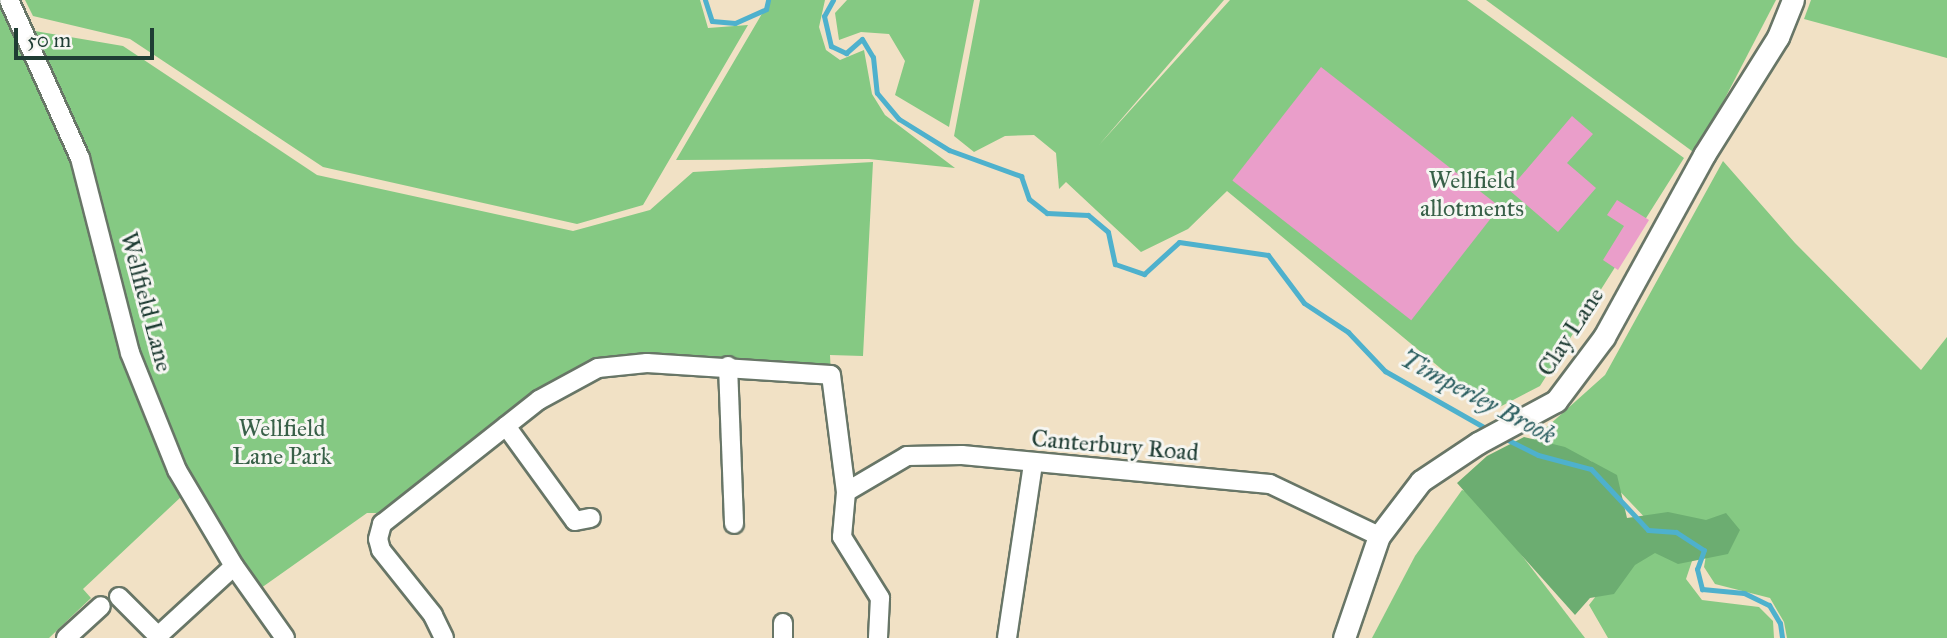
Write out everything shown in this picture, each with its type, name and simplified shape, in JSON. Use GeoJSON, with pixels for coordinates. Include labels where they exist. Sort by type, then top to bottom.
{"type":"FeatureCollection","features":[{"type":"Feature","properties":{"kind":"street","name":"Wellfield Lane"},"geometry":{"type":"LineString","coordinates":[[9,0],[80,158],[130,353],[187,492],[234,566],[285,638]]}},
{"type":"Feature","properties":{"kind":"street","name":"Clay Lane"},"geometry":{"type":"LineString","coordinates":[[1344,638],[1379,536],[1421,481],[1478,443],[1556,401],[1604,337],[1704,155],[1778,37],[1793,0]]}},
{"type":"Feature","properties":{"kind":"street"},"geometry":{"type":"LineString","coordinates":[[444,638],[433,615],[381,550],[378,539],[382,524],[539,400],[598,368],[647,363],[728,366],[831,375],[846,492],[842,537],[880,598],[878,638]]}},
{"type":"Feature","properties":{"kind":"street"},"geometry":{"type":"LineString","coordinates":[[728,366],[734,524]]}},
{"type":"Feature","properties":{"kind":"street"},"geometry":{"type":"LineString","coordinates":[[506,426],[575,520],[592,518]]}},
{"type":"Feature","properties":{"kind":"street","name":"Canterbury Road"},"geometry":{"type":"LineString","coordinates":[[846,492],[907,456],[962,455],[1032,464],[1270,484],[1379,536]]}},
{"type":"Feature","properties":{"kind":"street"},"geometry":{"type":"LineString","coordinates":[[1007,638],[1032,464]]}},
{"type":"Feature","properties":{"kind":"street"},"geometry":{"type":"LineString","coordinates":[[119,597],[158,636],[234,566]]}},
{"type":"Feature","properties":{"kind":"street"},"geometry":{"type":"LineString","coordinates":[[66,638],[101,606]]}},
{"type":"Feature","properties":{"kind":"green space"},"geometry":{"type":"Polygon","coordinates":[[[25,0],[700,0],[708,28],[748,25],[643,205],[577,224],[323,167],[130,39],[33,16],[25,0]]]}},
{"type":"Feature","properties":{"kind":"green space"},"geometry":{"type":"Polygon","coordinates":[[[770,0],[825,0],[819,27],[826,50],[840,60],[864,50],[872,94],[885,115],[955,168],[869,159],[676,160],[770,0]]]}},
{"type":"Feature","properties":{"kind":"green space"},"geometry":{"type":"Polygon","coordinates":[[[847,0],[974,0],[949,127],[895,95],[905,61],[889,34],[861,32],[839,40],[835,13],[847,0]]]}},
{"type":"Feature","properties":{"kind":"green space","name":"Wellfield allotments"},"geometry":{"type":"Polygon","coordinates":[[[980,0],[1224,0],[1099,145],[1230,0],[1467,0],[1684,158],[1540,386],[1492,411],[1227,191],[1188,229],[1141,252],[1066,182],[1059,189],[1056,153],[1034,135],[1005,136],[974,152],[954,136],[980,0]]]}},
{"type":"Feature","properties":{"kind":"green space"},"geometry":{"type":"Polygon","coordinates":[[[1486,0],[1776,0],[1696,154],[1486,0]]]}},
{"type":"Feature","properties":{"kind":"green space"},"geometry":{"type":"Polygon","coordinates":[[[1811,0],[1947,0],[1947,58],[1804,19],[1811,0]]]}},
{"type":"Feature","properties":{"kind":"green space"},"geometry":{"type":"Polygon","coordinates":[[[0,7],[71,159],[114,327],[182,496],[83,589],[91,598],[49,638],[0,638],[0,7]]]}},
{"type":"Feature","properties":{"kind":"green space","name":"Wellfield Lane Park"},"geometry":{"type":"Polygon","coordinates":[[[23,29],[123,46],[317,175],[573,231],[650,210],[693,172],[873,162],[863,356],[830,355],[831,375],[598,368],[386,513],[367,513],[254,593],[187,492],[130,353],[106,249],[23,29]]]}},
{"type":"Feature","properties":{"kind":"green space"},"geometry":{"type":"Polygon","coordinates":[[[1723,161],[1795,243],[1921,370],[1947,337],[1947,638],[1787,638],[1784,622],[1770,598],[1715,584],[1704,567],[1708,544],[1651,524],[1591,461],[1529,443],[1605,375],[1723,161]]]}},
{"type":"Feature","properties":{"kind":"green space"},"geometry":{"type":"Polygon","coordinates":[[[1524,437],[1565,447],[1617,475],[1627,518],[1668,512],[1706,520],[1726,513],[1740,530],[1728,554],[1678,564],[1655,553],[1635,565],[1614,594],[1590,598],[1575,615],[1457,483],[1487,456],[1524,437]]]}},
{"type":"Feature","properties":{"kind":"green space"},"geometry":{"type":"Polygon","coordinates":[[[1462,490],[1475,494],[1585,638],[1372,638],[1415,556],[1462,490]]]}},
{"type":"Feature","properties":{"kind":"green space"},"geometry":{"type":"Polygon","coordinates":[[[1696,549],[1686,579],[1702,600],[1759,607],[1773,621],[1774,638],[1608,638],[1589,605],[1628,555],[1696,549]]]}},
{"type":"Feature","properties":{"kind":"building"},"geometry":{"type":"Polygon","coordinates":[[[1321,67],[1500,207],[1411,320],[1232,180],[1321,67]]]}},
{"type":"Feature","properties":{"kind":"building"},"geometry":{"type":"Polygon","coordinates":[[[1572,116],[1593,134],[1567,163],[1596,188],[1558,232],[1509,190],[1572,116]]]}},
{"type":"Feature","properties":{"kind":"building"},"geometry":{"type":"Polygon","coordinates":[[[1617,200],[1649,220],[1618,270],[1603,260],[1624,226],[1607,215],[1617,200]]]}},
{"type":"Feature","properties":{"kind":"waterway","name":"Timperley Brook"},"geometry":{"type":"LineString","coordinates":[[705,0],[712,21],[735,23],[766,9],[768,0]]}},
{"type":"Feature","properties":{"kind":"waterway","name":"Timperley Brook"},"geometry":{"type":"LineString","coordinates":[[833,0],[824,16],[831,46],[846,53],[862,39],[873,57],[877,93],[899,119],[949,150],[1021,176],[1029,199],[1047,213],[1088,215],[1108,232],[1115,264],[1144,274],[1179,242],[1268,255],[1304,303],[1348,332],[1385,371],[1489,430]]}},
{"type":"Feature","properties":{"kind":"waterway","name":"Timperley Brook"},"geometry":{"type":"LineString","coordinates":[[1500,436],[1538,455],[1591,469],[1648,530],[1676,532],[1704,550],[1697,569],[1702,589],[1744,593],[1769,605],[1780,623],[1782,638]]}}]}
